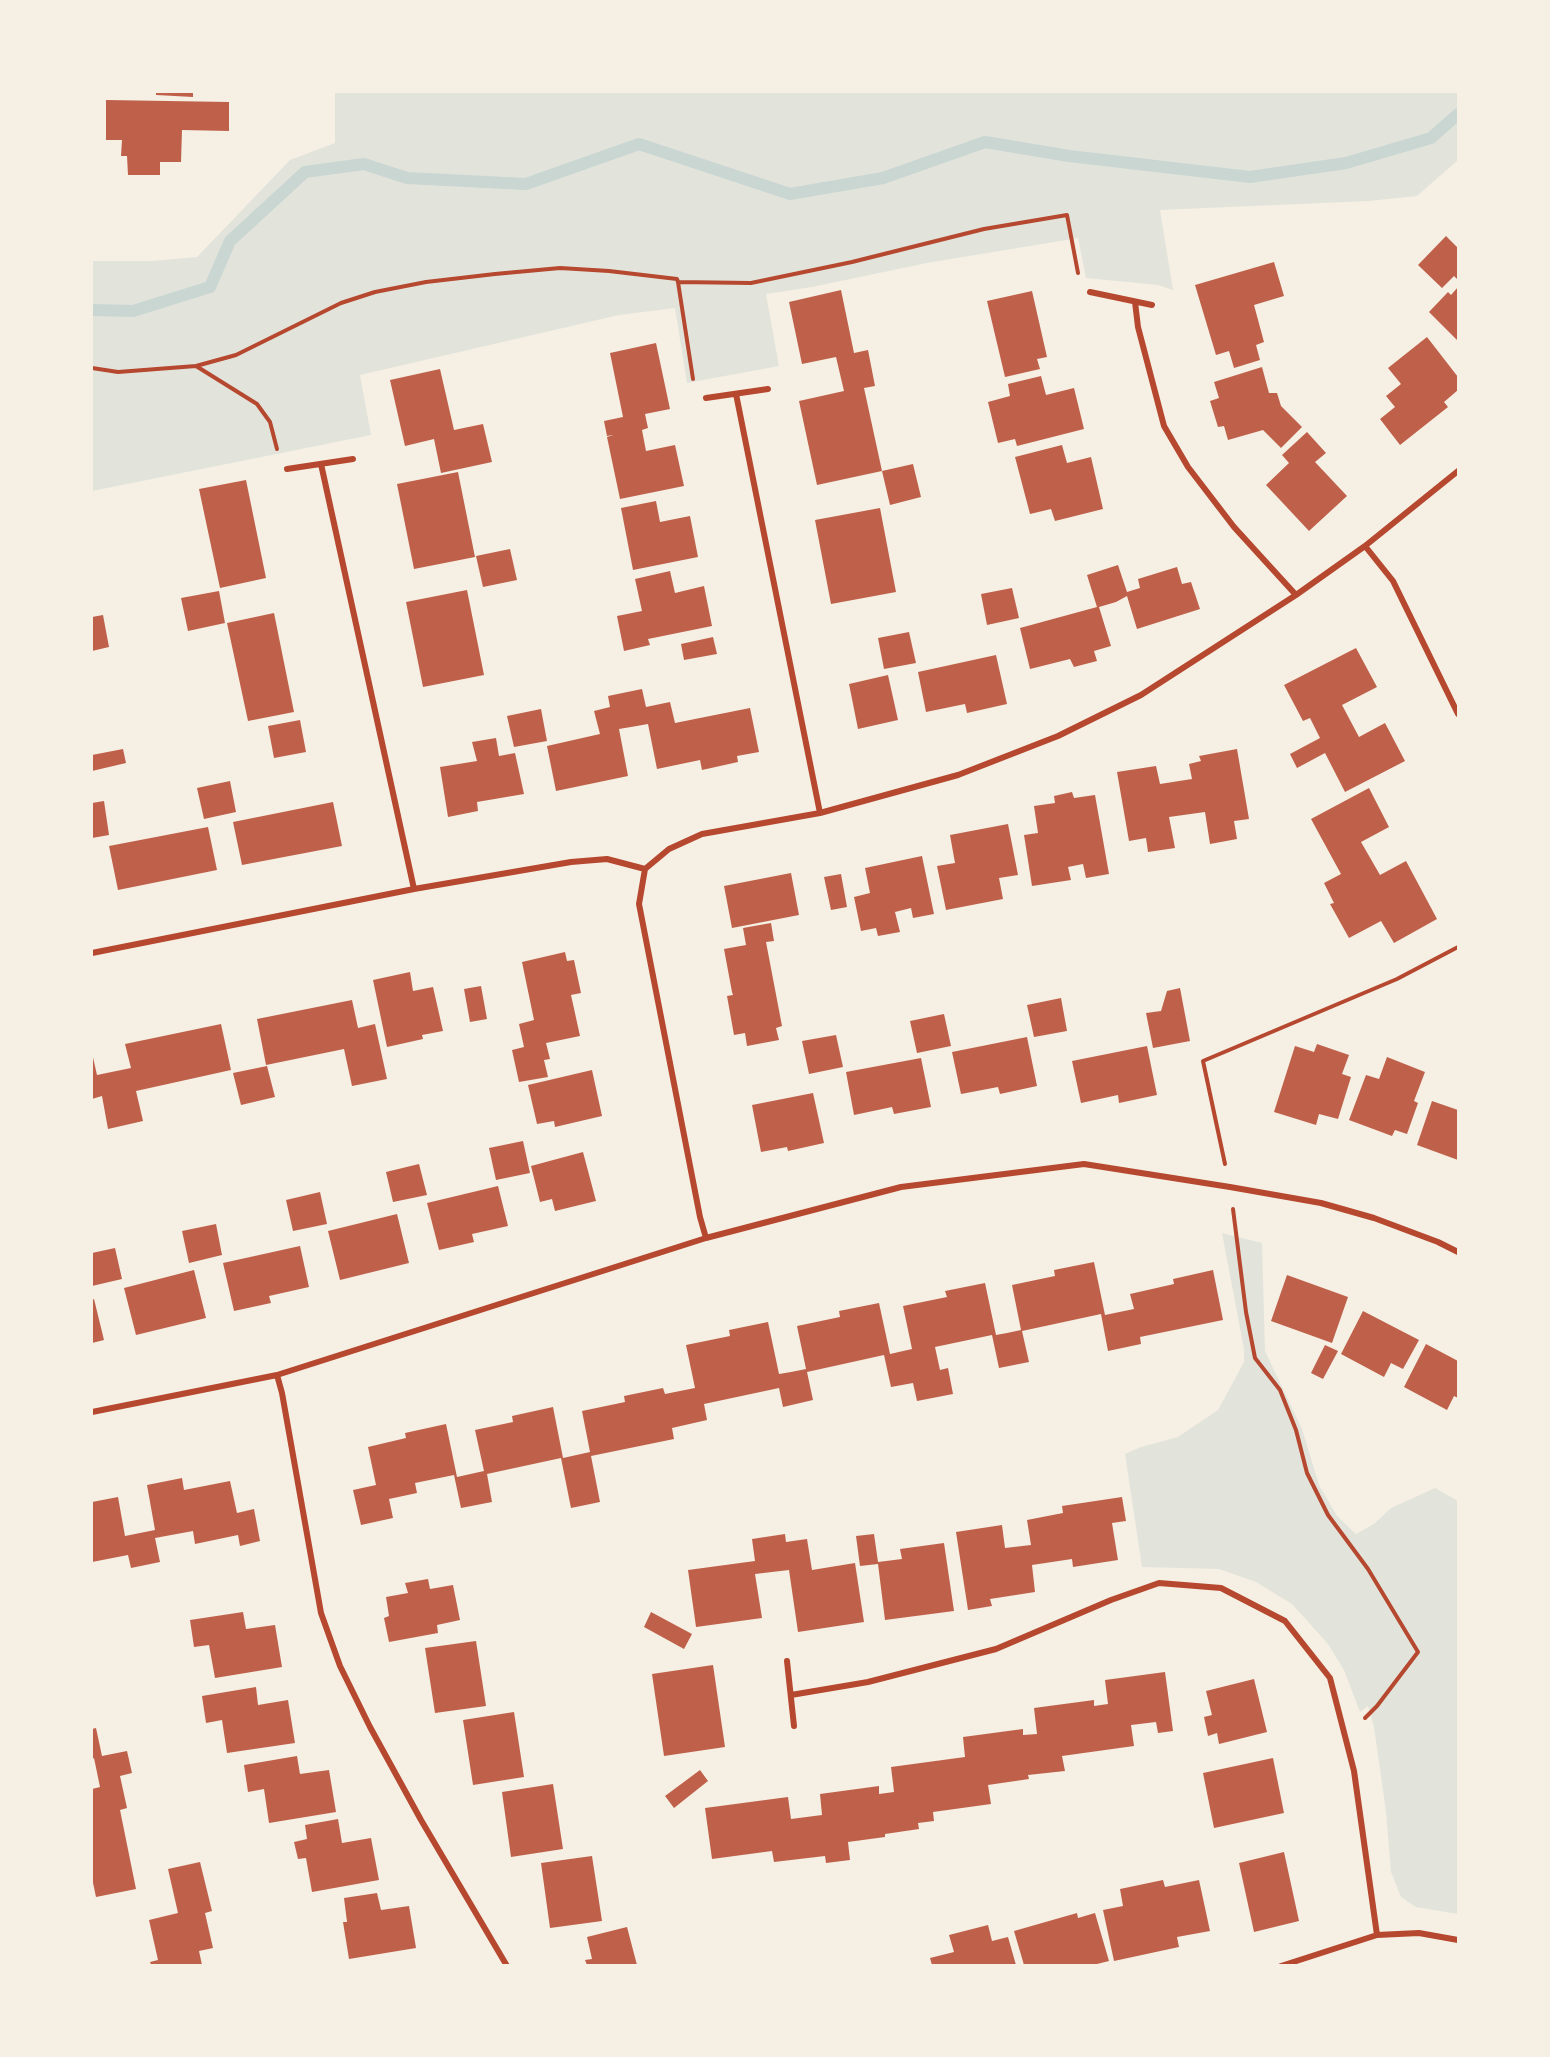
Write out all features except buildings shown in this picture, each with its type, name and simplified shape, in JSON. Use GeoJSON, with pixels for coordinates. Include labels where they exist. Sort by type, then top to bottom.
{"type":"FeatureCollection","features":[{"type":"Feature","properties":{"kind":"street"},"geometry":{"type":"LineString","coordinates":[[1090,292],[1152,305]]}},
{"type":"Feature","properties":{"kind":"street"},"geometry":{"type":"LineString","coordinates":[[1135,302],[1138,327],[1164,426],[1188,467],[1234,527],[1296,595]]}},
{"type":"Feature","properties":{"kind":"street"},"geometry":{"type":"LineString","coordinates":[[706,399],[768,389]]}},
{"type":"Feature","properties":{"kind":"street"},"geometry":{"type":"LineString","coordinates":[[736,394],[820,813]]}},
{"type":"Feature","properties":{"kind":"street"},"geometry":{"type":"LineString","coordinates":[[288,469],[353,459]]}},
{"type":"Feature","properties":{"kind":"street"},"geometry":{"type":"LineString","coordinates":[[321,464],[414,889]]}},
{"type":"Feature","properties":{"kind":"street"},"geometry":{"type":"LineString","coordinates":[[706,1238],[639,904],[645,868],[669,849],[702,834],[820,813],[958,775],[1058,736],[1141,695],[1296,595],[1365,546],[1458,471]]}},
{"type":"Feature","properties":{"kind":"street"},"geometry":{"type":"LineString","coordinates":[[1365,546],[1393,581],[1458,714]]}},
{"type":"Feature","properties":{"kind":"street"},"geometry":{"type":"LineString","coordinates":[[92,953],[414,889],[571,862],[607,859],[645,868]]}},
{"type":"Feature","properties":{"kind":"street"},"geometry":{"type":"LineString","coordinates":[[92,1412],[277,1375],[706,1238],[901,1187],[1083,1164],[1321,1203],[1374,1218],[1458,1252]]}},
{"type":"Feature","properties":{"kind":"street"},"geometry":{"type":"LineString","coordinates":[[277,1375],[321,1612],[340,1666],[370,1727],[421,1820],[507,1965]]}},
{"type":"Feature","properties":{"kind":"street"},"geometry":{"type":"LineString","coordinates":[[791,1695],[868,1682],[996,1649],[1111,1600],[1159,1583],[1221,1588],[1285,1621],[1330,1678],[1354,1771],[1377,1935]]}},
{"type":"Feature","properties":{"kind":"street"},"geometry":{"type":"LineString","coordinates":[[787,1661],[794,1725]]}},
{"type":"Feature","properties":{"kind":"street"},"geometry":{"type":"LineString","coordinates":[[1281,1965],[1377,1935],[1419,1933],[1458,1940]]}},
{"type":"Feature","properties":{"kind":"path"},"geometry":{"type":"LineString","coordinates":[[92,368],[118,372],[196,366],[236,355],[341,303],[375,292],[426,282],[560,268],[677,279],[678,282],[751,283],[852,262],[984,229],[1067,215],[1079,278],[1090,292]]}},
{"type":"Feature","properties":{"kind":"path"},"geometry":{"type":"LineString","coordinates":[[678,282],[695,397],[706,399]]}},
{"type":"Feature","properties":{"kind":"path"},"geometry":{"type":"LineString","coordinates":[[196,366],[257,404],[270,422],[280,465],[288,469]]}},
{"type":"Feature","properties":{"kind":"path"},"geometry":{"type":"LineString","coordinates":[[1345,1737],[1377,1706],[1418,1652],[1368,1569],[1328,1515],[1307,1473],[1296,1430],[1280,1390],[1255,1358],[1246,1312],[1230,1187],[1203,1061],[1397,979],[1458,946]]}},
{"type":"Feature","properties":{"kind":"shaded area"},"geometry":{"type":"Polygon","coordinates":[[[335,92],[1458,92],[1458,160],[1417,196],[1369,201],[1160,210],[1173,290],[1158,285],[1086,278],[1078,238],[927,263],[812,287],[766,294],[779,366],[687,383],[675,308],[619,315],[360,375],[371,435],[92,491],[92,261],[152,261],[197,257],[290,160],[335,143],[335,92]]]}},
{"type":"Feature","properties":{"kind":"shaded area"},"geometry":{"type":"Polygon","coordinates":[[[1222,1233],[1262,1243],[1265,1351],[1302,1429],[1319,1485],[1337,1516],[1356,1534],[1374,1524],[1391,1508],[1435,1488],[1458,1501],[1458,1914],[1416,1907],[1401,1897],[1391,1872],[1386,1812],[1374,1727],[1368,1706],[1360,1712],[1344,1670],[1328,1644],[1292,1604],[1256,1582],[1219,1569],[1142,1567],[1125,1454],[1178,1437],[1218,1410],[1244,1362],[1244,1349],[1222,1233]]]}},
{"type":"Feature","properties":{"kind":"waterway"},"geometry":{"type":"LineString","coordinates":[[92,310],[133,311],[210,287],[230,241],[305,172],[364,164],[407,178],[526,184],[639,144],[790,194],[883,178],[985,142],[1069,156],[1250,177],[1346,163],[1431,138],[1458,114]]}}]}
